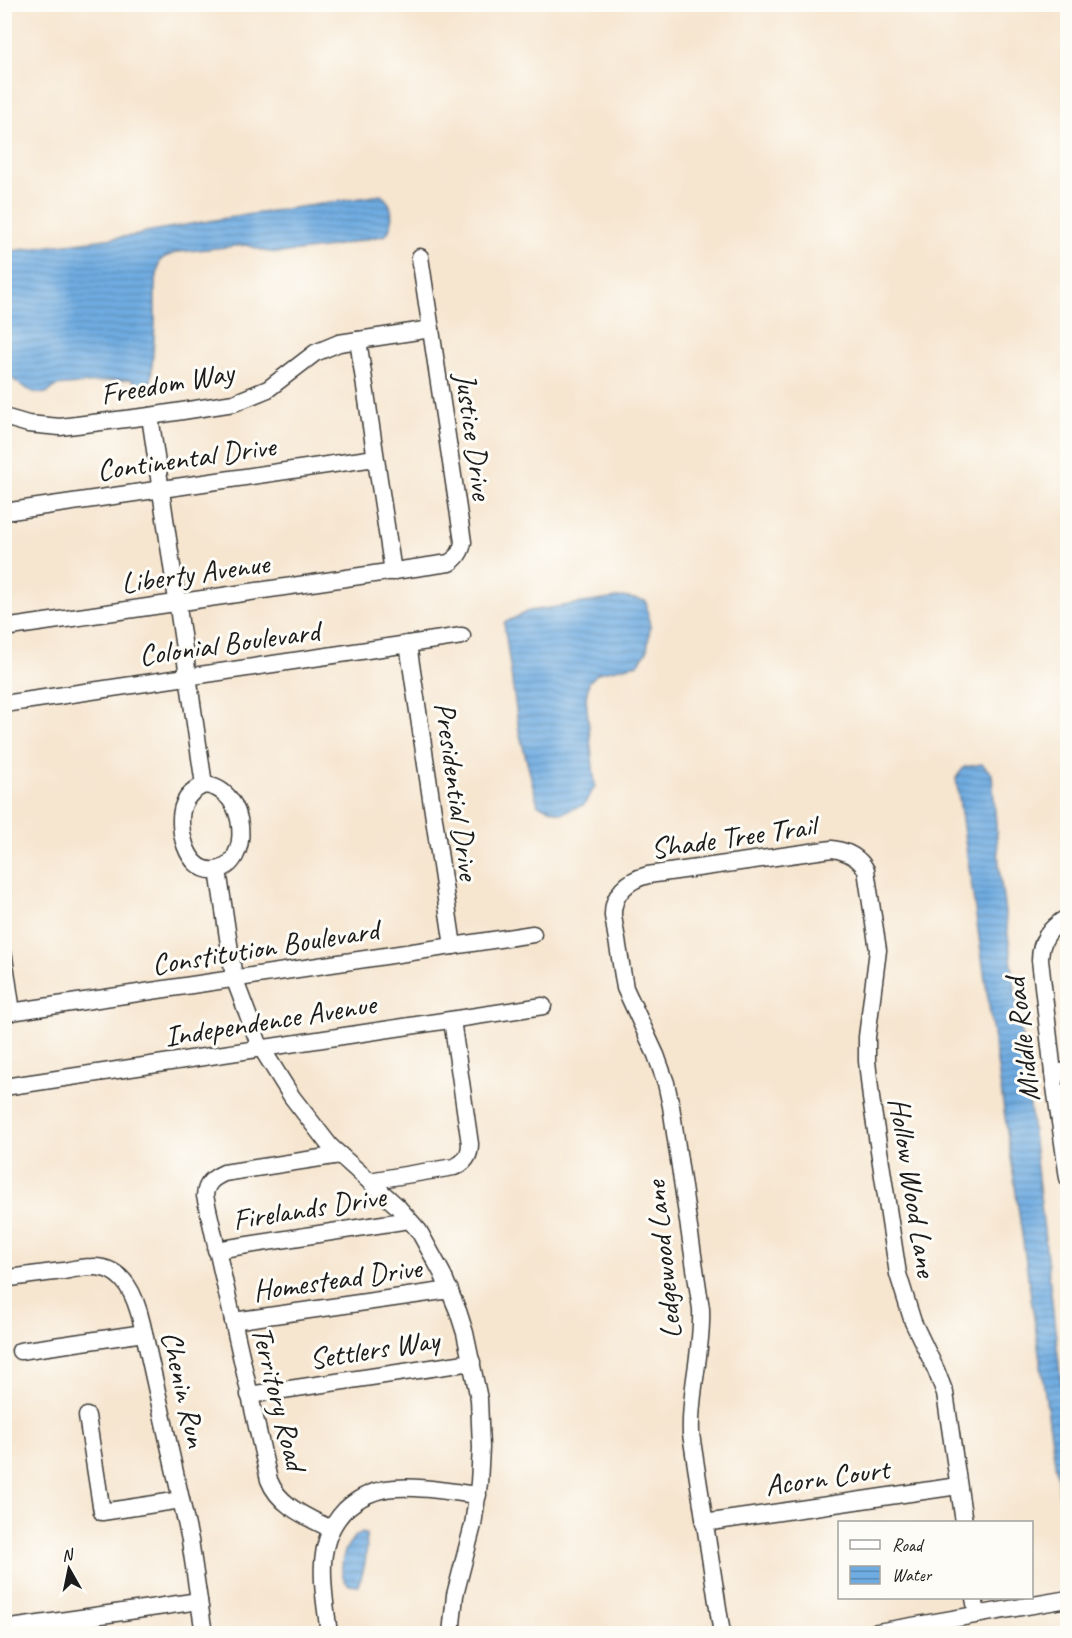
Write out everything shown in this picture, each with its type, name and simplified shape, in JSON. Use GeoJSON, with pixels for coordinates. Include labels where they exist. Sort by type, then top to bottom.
{"type":"FeatureCollection","features":[{"type":"Feature","properties":{"kind":"street","name":"Justice Drive"},"geometry":{"type":"LineString","coordinates":[[393,572],[449,563],[456,557],[462,546],[420,257]]}},
{"type":"Feature","properties":{"kind":"street","name":"Freedom Way"},"geometry":{"type":"LineString","coordinates":[[4,417],[28,424],[60,427],[150,416],[241,401],[278,382],[321,349],[339,343],[431,329]]}},
{"type":"Feature","properties":{"kind":"street"},"geometry":{"type":"LineString","coordinates":[[358,340],[393,572]]}},
{"type":"Feature","properties":{"kind":"street"},"geometry":{"type":"LineString","coordinates":[[150,416],[204,785]]}},
{"type":"Feature","properties":{"kind":"street","name":"Continental Drive"},"geometry":{"type":"LineString","coordinates":[[4,512],[375,458]]}},
{"type":"Feature","properties":{"kind":"street","name":"Liberty Avenue"},"geometry":{"type":"LineString","coordinates":[[4,628],[393,572]]}},
{"type":"Feature","properties":{"kind":"street","name":"Colonial Boulevard"},"geometry":{"type":"LineString","coordinates":[[4,704],[462,636]]}},
{"type":"Feature","properties":{"kind":"street","name":"Presidential Drive"},"geometry":{"type":"LineString","coordinates":[[408,644],[453,946]]}},
{"type":"Feature","properties":{"kind":"street"},"geometry":{"type":"LineString","coordinates":[[204,785],[222,790],[231,799],[240,824],[240,839],[236,854],[228,864],[218,870],[208,870],[198,865],[188,851],[183,836],[181,819],[184,805],[192,792],[204,785]]}},
{"type":"Feature","properties":{"kind":"street","name":"Shade Tree Trail"},"geometry":{"type":"LineString","coordinates":[[621,890],[633,880],[642,877],[832,849],[856,857]]}},
{"type":"Feature","properties":{"kind":"street","name":"Hollow Wood Lane"},"geometry":{"type":"LineString","coordinates":[[856,857],[864,865],[868,874],[878,944],[867,1028],[867,1061],[897,1267],[908,1308],[945,1393],[964,1521]]}},
{"type":"Feature","properties":{"kind":"street"},"geometry":{"type":"LineString","coordinates":[[218,870],[234,978],[262,1049],[292,1097],[330,1146],[397,1206],[419,1231],[430,1248],[450,1290],[465,1333],[478,1399],[481,1448],[474,1525],[455,1595],[451,1634]]}},
{"type":"Feature","properties":{"kind":"street","name":"Ledgewood Lane"},"geometry":{"type":"LineString","coordinates":[[621,890],[615,900],[613,912],[623,979],[628,996],[654,1048],[669,1094],[699,1287],[701,1335],[691,1434],[722,1634]]}},
{"type":"Feature","properties":{"kind":"street","name":"Middle Road"},"geometry":{"type":"LineString","coordinates":[[1068,917],[1048,932],[1040,950],[1060,1072],[1068,1178]]}},
{"type":"Feature","properties":{"kind":"street","name":"Constitution Boulevard"},"geometry":{"type":"LineString","coordinates":[[8,1012],[533,933]]}},
{"type":"Feature","properties":{"kind":"street"},"geometry":{"type":"LineString","coordinates":[[4,957],[8,1012]]}},
{"type":"Feature","properties":{"kind":"street","name":"Independence Avenue"},"geometry":{"type":"LineString","coordinates":[[4,1087],[543,1006]]}},
{"type":"Feature","properties":{"kind":"street"},"geometry":{"type":"LineString","coordinates":[[369,1181],[454,1167],[460,1165],[468,1156],[470,1144],[452,1020]]}},
{"type":"Feature","properties":{"kind":"street","name":"Territory Road"},"geometry":{"type":"LineString","coordinates":[[331,1529],[289,1506],[273,1489],[268,1476],[216,1250],[205,1192],[208,1184],[214,1178],[224,1173],[340,1155]]}},
{"type":"Feature","properties":{"kind":"street","name":"Firelands Drive"},"geometry":{"type":"LineString","coordinates":[[216,1250],[409,1220]]}},
{"type":"Feature","properties":{"kind":"street","name":"Chenin Run"},"geometry":{"type":"LineString","coordinates":[[4,1279],[92,1267],[109,1271],[123,1280],[130,1288],[139,1311],[190,1540],[204,1634]]}},
{"type":"Feature","properties":{"kind":"street","name":"Homestead Drive"},"geometry":{"type":"LineString","coordinates":[[232,1321],[450,1290]]}},
{"type":"Feature","properties":{"kind":"street"},"geometry":{"type":"LineString","coordinates":[[20,1352],[144,1334]]}},
{"type":"Feature","properties":{"kind":"street","name":"Settlers Way"},"geometry":{"type":"LineString","coordinates":[[249,1395],[472,1362]]}},
{"type":"Feature","properties":{"kind":"street"},"geometry":{"type":"LineString","coordinates":[[87,1416],[102,1512],[181,1500]]}},
{"type":"Feature","properties":{"kind":"street","name":"Acorn Court"},"geometry":{"type":"LineString","coordinates":[[704,1523],[958,1486]]}},
{"type":"Feature","properties":{"kind":"street"},"geometry":{"type":"LineString","coordinates":[[329,1634],[322,1566],[324,1550],[331,1529],[342,1514],[358,1500],[384,1489],[413,1488],[478,1495]]}},
{"type":"Feature","properties":{"kind":"street"},"geometry":{"type":"LineString","coordinates":[[866,1634],[975,1606],[1068,1599]]}},
{"type":"Feature","properties":{"kind":"street"},"geometry":{"type":"LineString","coordinates":[[4,1629],[199,1601]]}},
{"type":"Feature","properties":{"kind":"water"},"geometry":{"type":"Polygon","coordinates":[[[381,195],[390,205],[392,214],[386,235],[324,248],[281,253],[268,252],[246,245],[178,252],[160,261],[155,285],[155,324],[150,389],[142,388],[130,379],[56,386],[48,392],[38,393],[10,377],[5,339],[5,252],[138,235],[232,217],[381,195]]]}},
{"type":"Feature","properties":{"kind":"water"},"geometry":{"type":"Polygon","coordinates":[[[623,597],[646,601],[650,627],[647,651],[638,664],[598,673],[589,682],[586,698],[595,786],[584,805],[561,813],[538,805],[519,731],[504,623],[529,611],[623,597]]]}},
{"type":"Feature","properties":{"kind":"water"},"geometry":{"type":"Polygon","coordinates":[[[982,764],[992,774],[1000,875],[1025,1062],[1067,1435],[1067,1546],[956,778],[964,767],[982,764]]]}},
{"type":"Feature","properties":{"kind":"water"},"geometry":{"type":"Polygon","coordinates":[[[363,1532],[367,1540],[364,1568],[357,1586],[349,1585],[343,1576],[343,1557],[351,1541],[363,1532]]]}}]}
